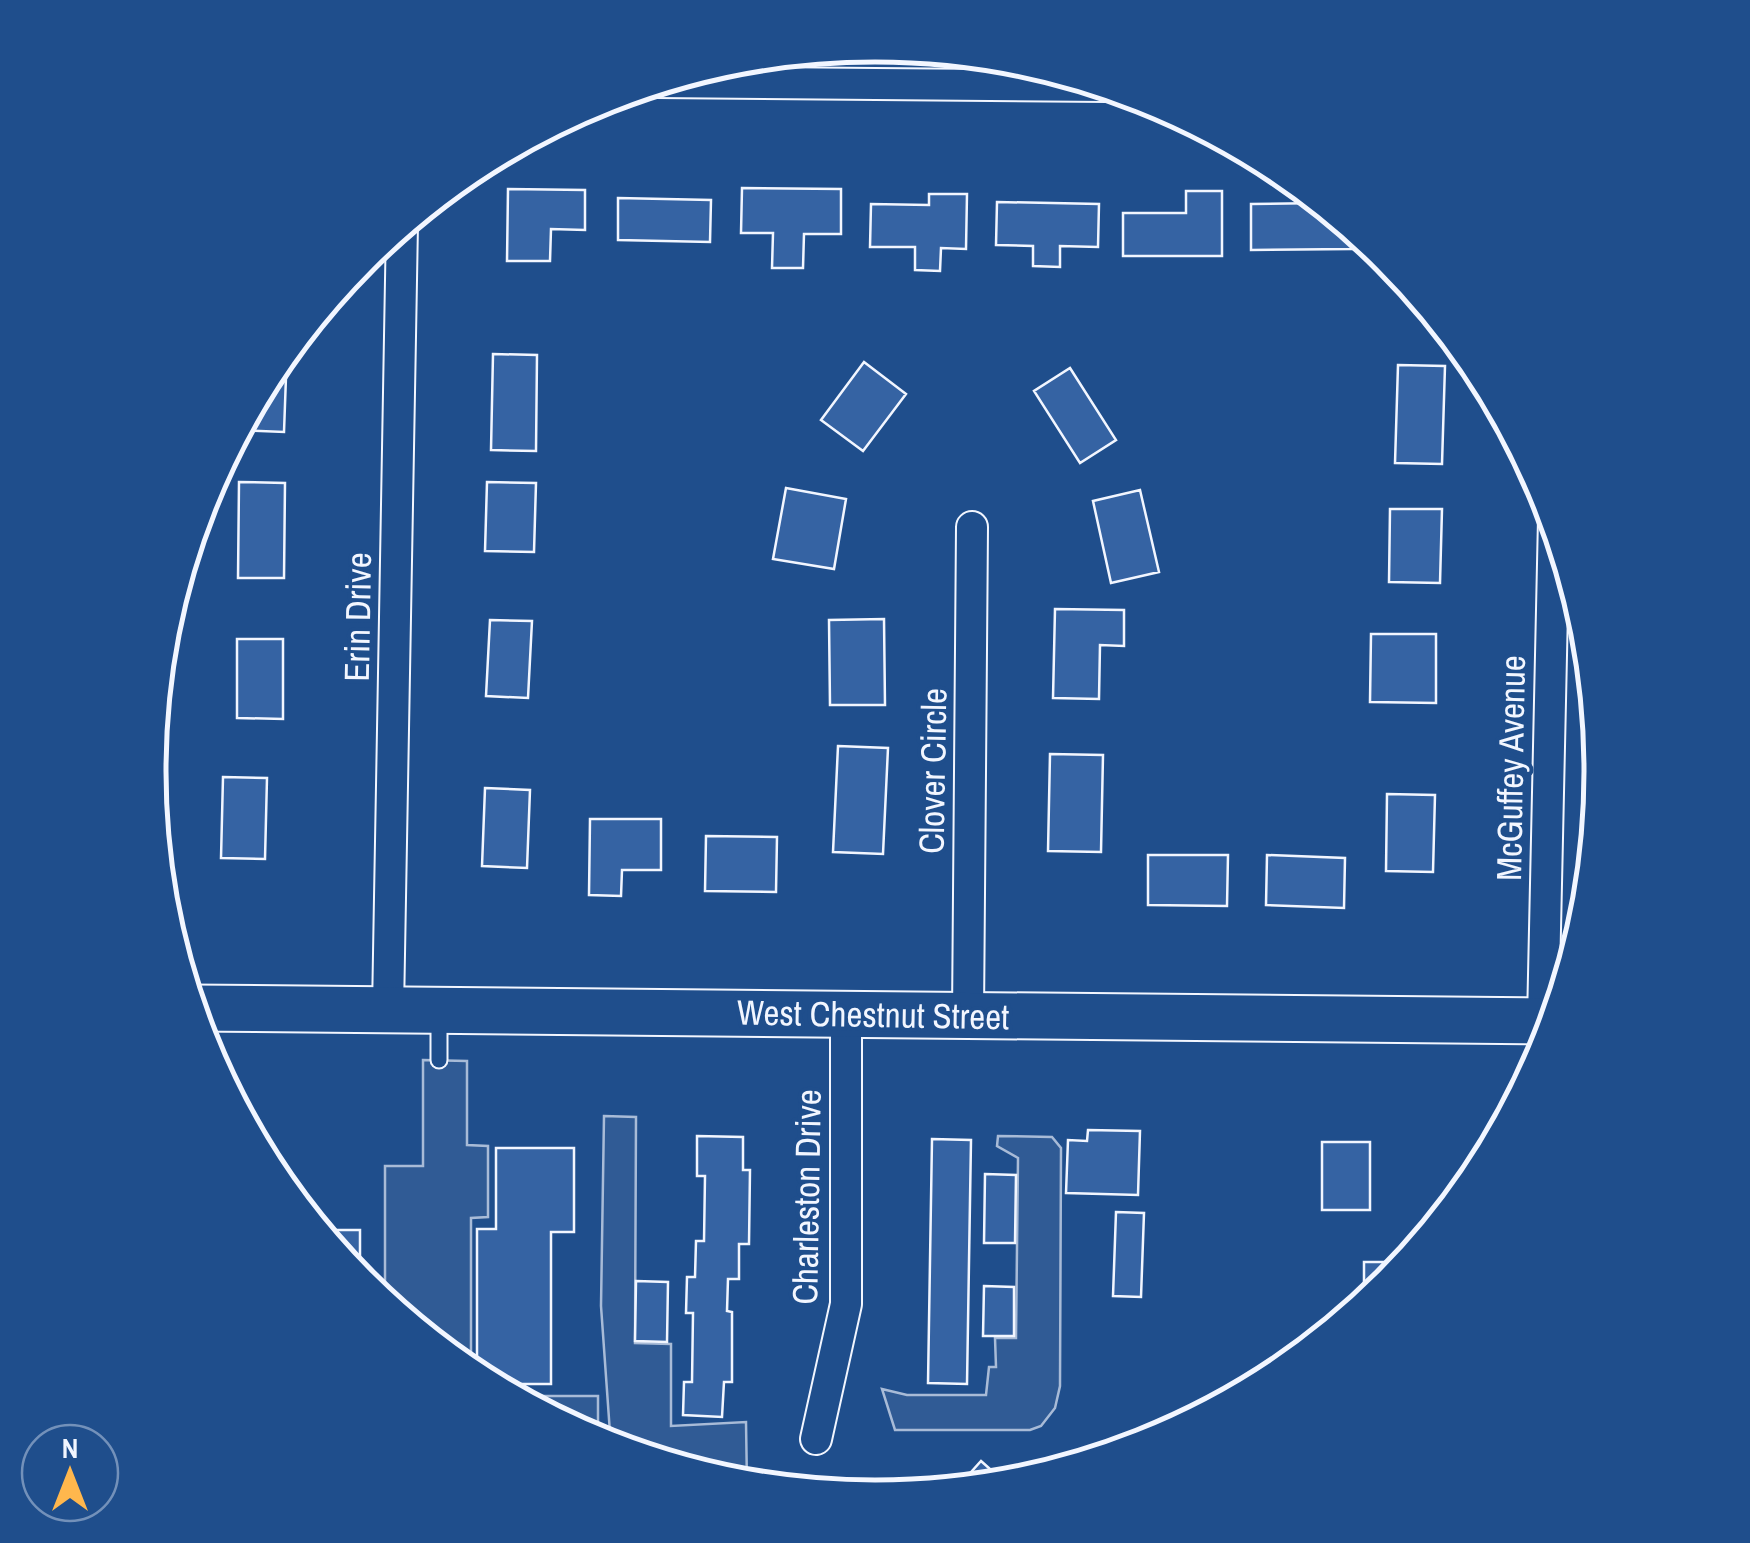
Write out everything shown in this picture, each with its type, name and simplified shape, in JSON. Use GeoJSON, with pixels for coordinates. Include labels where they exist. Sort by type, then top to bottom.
{"type":"FeatureCollection","features":[{"type":"Feature","properties":{"kind":"main road","name":"West Chestnut Street"},"geometry":{"type":"LineString","coordinates":[[207,1008],[1538,1021]]}},
{"type":"Feature","properties":{"kind":"street"},"geometry":{"type":"LineString","coordinates":[[710,82],[1053,86]]}},
{"type":"Feature","properties":{"kind":"street","name":"Erin Drive"},"geometry":{"type":"LineString","coordinates":[[388,1010],[402,244]]}},
{"type":"Feature","properties":{"kind":"street","name":"Clover Circle"},"geometry":{"type":"LineString","coordinates":[[968,1016],[972,527]]}},
{"type":"Feature","properties":{"kind":"street","name":"McGuffey Avenue"},"geometry":{"type":"LineString","coordinates":[[1550,988],[1557,580]]}},
{"type":"Feature","properties":{"kind":"street","name":"Charleston Drive"},"geometry":{"type":"LineString","coordinates":[[816,1439],[846,1304],[846,1014]]}},
{"type":"Feature","properties":{"kind":"lane"},"geometry":{"type":"LineString","coordinates":[[439,1011],[439,1060]]}},
{"type":"Feature","properties":{"kind":"shaded area"},"geometry":{"type":"Polygon","coordinates":[[[423,1060],[467,1061],[467,1145],[488,1146],[488,1217],[471,1218],[471,1354],[385,1283],[385,1166],[423,1166],[423,1060]]]}},
{"type":"Feature","properties":{"kind":"shaded area"},"geometry":{"type":"Polygon","coordinates":[[[604,1116],[636,1117],[635,1343],[671,1344],[671,1426],[746,1422],[747,1469],[691,1456],[610,1429],[601,1306],[604,1116]]]}},
{"type":"Feature","properties":{"kind":"shaded area"},"geometry":{"type":"Polygon","coordinates":[[[998,1136],[1052,1137],[1061,1148],[1060,1386],[1055,1408],[1041,1426],[1030,1430],[895,1430],[882,1389],[907,1395],[986,1395],[989,1367],[996,1367],[995,1338],[1016,1338],[1018,1158],[997,1146],[998,1136]]]}},
{"type":"Feature","properties":{"kind":"shaded area"},"geometry":{"type":"Polygon","coordinates":[[[540,1396],[598,1396],[598,1424],[540,1396]]]}},
{"type":"Feature","properties":{"kind":"building"},"geometry":{"type":"Polygon","coordinates":[[[742,188],[841,189],[841,234],[804,234],[803,268],[772,268],[773,233],[741,233],[742,188]]]}},
{"type":"Feature","properties":{"kind":"building"},"geometry":{"type":"Polygon","coordinates":[[[508,189],[585,190],[585,230],[551,229],[550,261],[507,261],[508,189]]]}},
{"type":"Feature","properties":{"kind":"building"},"geometry":{"type":"Polygon","coordinates":[[[1186,191],[1222,191],[1222,256],[1123,256],[1123,213],[1186,213],[1186,191]]]}},
{"type":"Feature","properties":{"kind":"building"},"geometry":{"type":"Polygon","coordinates":[[[929,194],[967,194],[966,249],[941,248],[940,271],[915,270],[915,247],[870,247],[871,204],[929,205],[929,194]]]}},
{"type":"Feature","properties":{"kind":"building"},"geometry":{"type":"Polygon","coordinates":[[[618,198],[711,200],[710,242],[618,240],[618,198]]]}},
{"type":"Feature","properties":{"kind":"building"},"geometry":{"type":"Polygon","coordinates":[[[997,202],[1099,204],[1098,247],[1060,246],[1060,267],[1033,266],[1033,246],[996,245],[997,202]]]}},
{"type":"Feature","properties":{"kind":"building"},"geometry":{"type":"Polygon","coordinates":[[[1299,203],[1352,249],[1251,250],[1251,204],[1299,203]]]}},
{"type":"Feature","properties":{"kind":"building"},"geometry":{"type":"Polygon","coordinates":[[[493,354],[537,355],[536,451],[491,450],[493,354]]]}},
{"type":"Feature","properties":{"kind":"building"},"geometry":{"type":"Polygon","coordinates":[[[864,362],[906,394],[863,451],[821,420],[864,362]]]}},
{"type":"Feature","properties":{"kind":"building"},"geometry":{"type":"Polygon","coordinates":[[[1398,365],[1445,366],[1442,464],[1395,463],[1398,365]]]}},
{"type":"Feature","properties":{"kind":"building"},"geometry":{"type":"Polygon","coordinates":[[[1070,368],[1116,440],[1080,463],[1034,391],[1070,368]]]}},
{"type":"Feature","properties":{"kind":"building"},"geometry":{"type":"Polygon","coordinates":[[[286,377],[284,432],[254,431],[286,377]]]}},
{"type":"Feature","properties":{"kind":"building"},"geometry":{"type":"Polygon","coordinates":[[[239,482],[285,483],[284,578],[238,578],[239,482]]]}},
{"type":"Feature","properties":{"kind":"building"},"geometry":{"type":"Polygon","coordinates":[[[487,482],[536,483],[534,552],[485,551],[487,482]]]}},
{"type":"Feature","properties":{"kind":"building"},"geometry":{"type":"Polygon","coordinates":[[[786,488],[846,499],[834,569],[773,559],[786,488]]]}},
{"type":"Feature","properties":{"kind":"building"},"geometry":{"type":"Polygon","coordinates":[[[1140,490],[1159,572],[1111,583],[1093,501],[1140,490]]]}},
{"type":"Feature","properties":{"kind":"building"},"geometry":{"type":"Polygon","coordinates":[[[1390,509],[1442,509],[1440,583],[1389,582],[1390,509]]]}},
{"type":"Feature","properties":{"kind":"building"},"geometry":{"type":"Polygon","coordinates":[[[1055,609],[1124,610],[1124,646],[1100,645],[1099,699],[1053,698],[1055,609]]]}},
{"type":"Feature","properties":{"kind":"building"},"geometry":{"type":"Polygon","coordinates":[[[884,619],[885,705],[830,705],[829,620],[884,619]]]}},
{"type":"Feature","properties":{"kind":"building"},"geometry":{"type":"Polygon","coordinates":[[[490,620],[532,621],[528,698],[486,696],[490,620]]]}},
{"type":"Feature","properties":{"kind":"building"},"geometry":{"type":"Polygon","coordinates":[[[1371,634],[1436,634],[1436,703],[1370,702],[1371,634]]]}},
{"type":"Feature","properties":{"kind":"building"},"geometry":{"type":"Polygon","coordinates":[[[237,639],[283,639],[283,719],[237,718],[237,639]]]}},
{"type":"Feature","properties":{"kind":"building"},"geometry":{"type":"Polygon","coordinates":[[[838,746],[888,748],[883,854],[833,852],[838,746]]]}},
{"type":"Feature","properties":{"kind":"building"},"geometry":{"type":"Polygon","coordinates":[[[1050,754],[1103,755],[1101,852],[1048,851],[1050,754]]]}},
{"type":"Feature","properties":{"kind":"building"},"geometry":{"type":"Polygon","coordinates":[[[223,777],[267,778],[265,859],[221,858],[223,777]]]}},
{"type":"Feature","properties":{"kind":"building"},"geometry":{"type":"Polygon","coordinates":[[[485,788],[530,790],[527,868],[482,866],[485,788]]]}},
{"type":"Feature","properties":{"kind":"building"},"geometry":{"type":"Polygon","coordinates":[[[1387,794],[1435,795],[1433,872],[1386,871],[1387,794]]]}},
{"type":"Feature","properties":{"kind":"building"},"geometry":{"type":"Polygon","coordinates":[[[590,819],[661,819],[661,870],[622,870],[621,896],[589,895],[590,819]]]}},
{"type":"Feature","properties":{"kind":"building"},"geometry":{"type":"Polygon","coordinates":[[[706,836],[777,837],[776,892],[705,891],[706,836]]]}},
{"type":"Feature","properties":{"kind":"building"},"geometry":{"type":"Polygon","coordinates":[[[1148,855],[1228,855],[1227,906],[1148,905],[1148,855]]]}},
{"type":"Feature","properties":{"kind":"building"},"geometry":{"type":"Polygon","coordinates":[[[1267,855],[1345,858],[1344,908],[1266,905],[1267,855]]]}},
{"type":"Feature","properties":{"kind":"building"},"geometry":{"type":"Polygon","coordinates":[[[1088,1130],[1140,1131],[1138,1195],[1066,1193],[1068,1140],[1087,1141],[1088,1130]]]}},
{"type":"Feature","properties":{"kind":"building"},"geometry":{"type":"Polygon","coordinates":[[[697,1136],[743,1137],[743,1170],[750,1170],[749,1244],[739,1244],[739,1279],[728,1279],[732,1382],[724,1382],[722,1417],[683,1415],[684,1382],[692,1382],[693,1313],[686,1313],[687,1277],[695,1277],[696,1241],[704,1241],[705,1176],[697,1176],[697,1136]]]}},
{"type":"Feature","properties":{"kind":"building"},"geometry":{"type":"Polygon","coordinates":[[[932,1139],[971,1140],[967,1384],[928,1383],[932,1139]]]}},
{"type":"Feature","properties":{"kind":"building"},"geometry":{"type":"Polygon","coordinates":[[[1322,1142],[1370,1142],[1370,1210],[1322,1210],[1322,1142]]]}},
{"type":"Feature","properties":{"kind":"building"},"geometry":{"type":"Polygon","coordinates":[[[496,1148],[574,1148],[574,1232],[551,1232],[551,1384],[517,1384],[477,1358],[477,1229],[496,1229],[496,1148]]]}},
{"type":"Feature","properties":{"kind":"building"},"geometry":{"type":"Polygon","coordinates":[[[985,1174],[1016,1175],[1015,1243],[984,1243],[985,1174]]]}},
{"type":"Feature","properties":{"kind":"building"},"geometry":{"type":"Polygon","coordinates":[[[1116,1212],[1144,1213],[1141,1297],[1113,1296],[1116,1212]]]}},
{"type":"Feature","properties":{"kind":"building"},"geometry":{"type":"Polygon","coordinates":[[[335,1230],[360,1230],[360,1258],[335,1230]]]}},
{"type":"Feature","properties":{"kind":"building"},"geometry":{"type":"Polygon","coordinates":[[[1364,1262],[1386,1262],[1376,1273],[1364,1284],[1364,1262]]]}},
{"type":"Feature","properties":{"kind":"building"},"geometry":{"type":"Polygon","coordinates":[[[636,1281],[668,1282],[667,1342],[635,1341],[636,1281]]]}},
{"type":"Feature","properties":{"kind":"building"},"geometry":{"type":"Polygon","coordinates":[[[984,1286],[1014,1287],[1014,1336],[983,1336],[984,1286]]]}},
{"type":"Feature","properties":{"kind":"building"},"geometry":{"type":"Polygon","coordinates":[[[981,1461],[992,1470],[970,1474],[981,1461]]]}}]}
